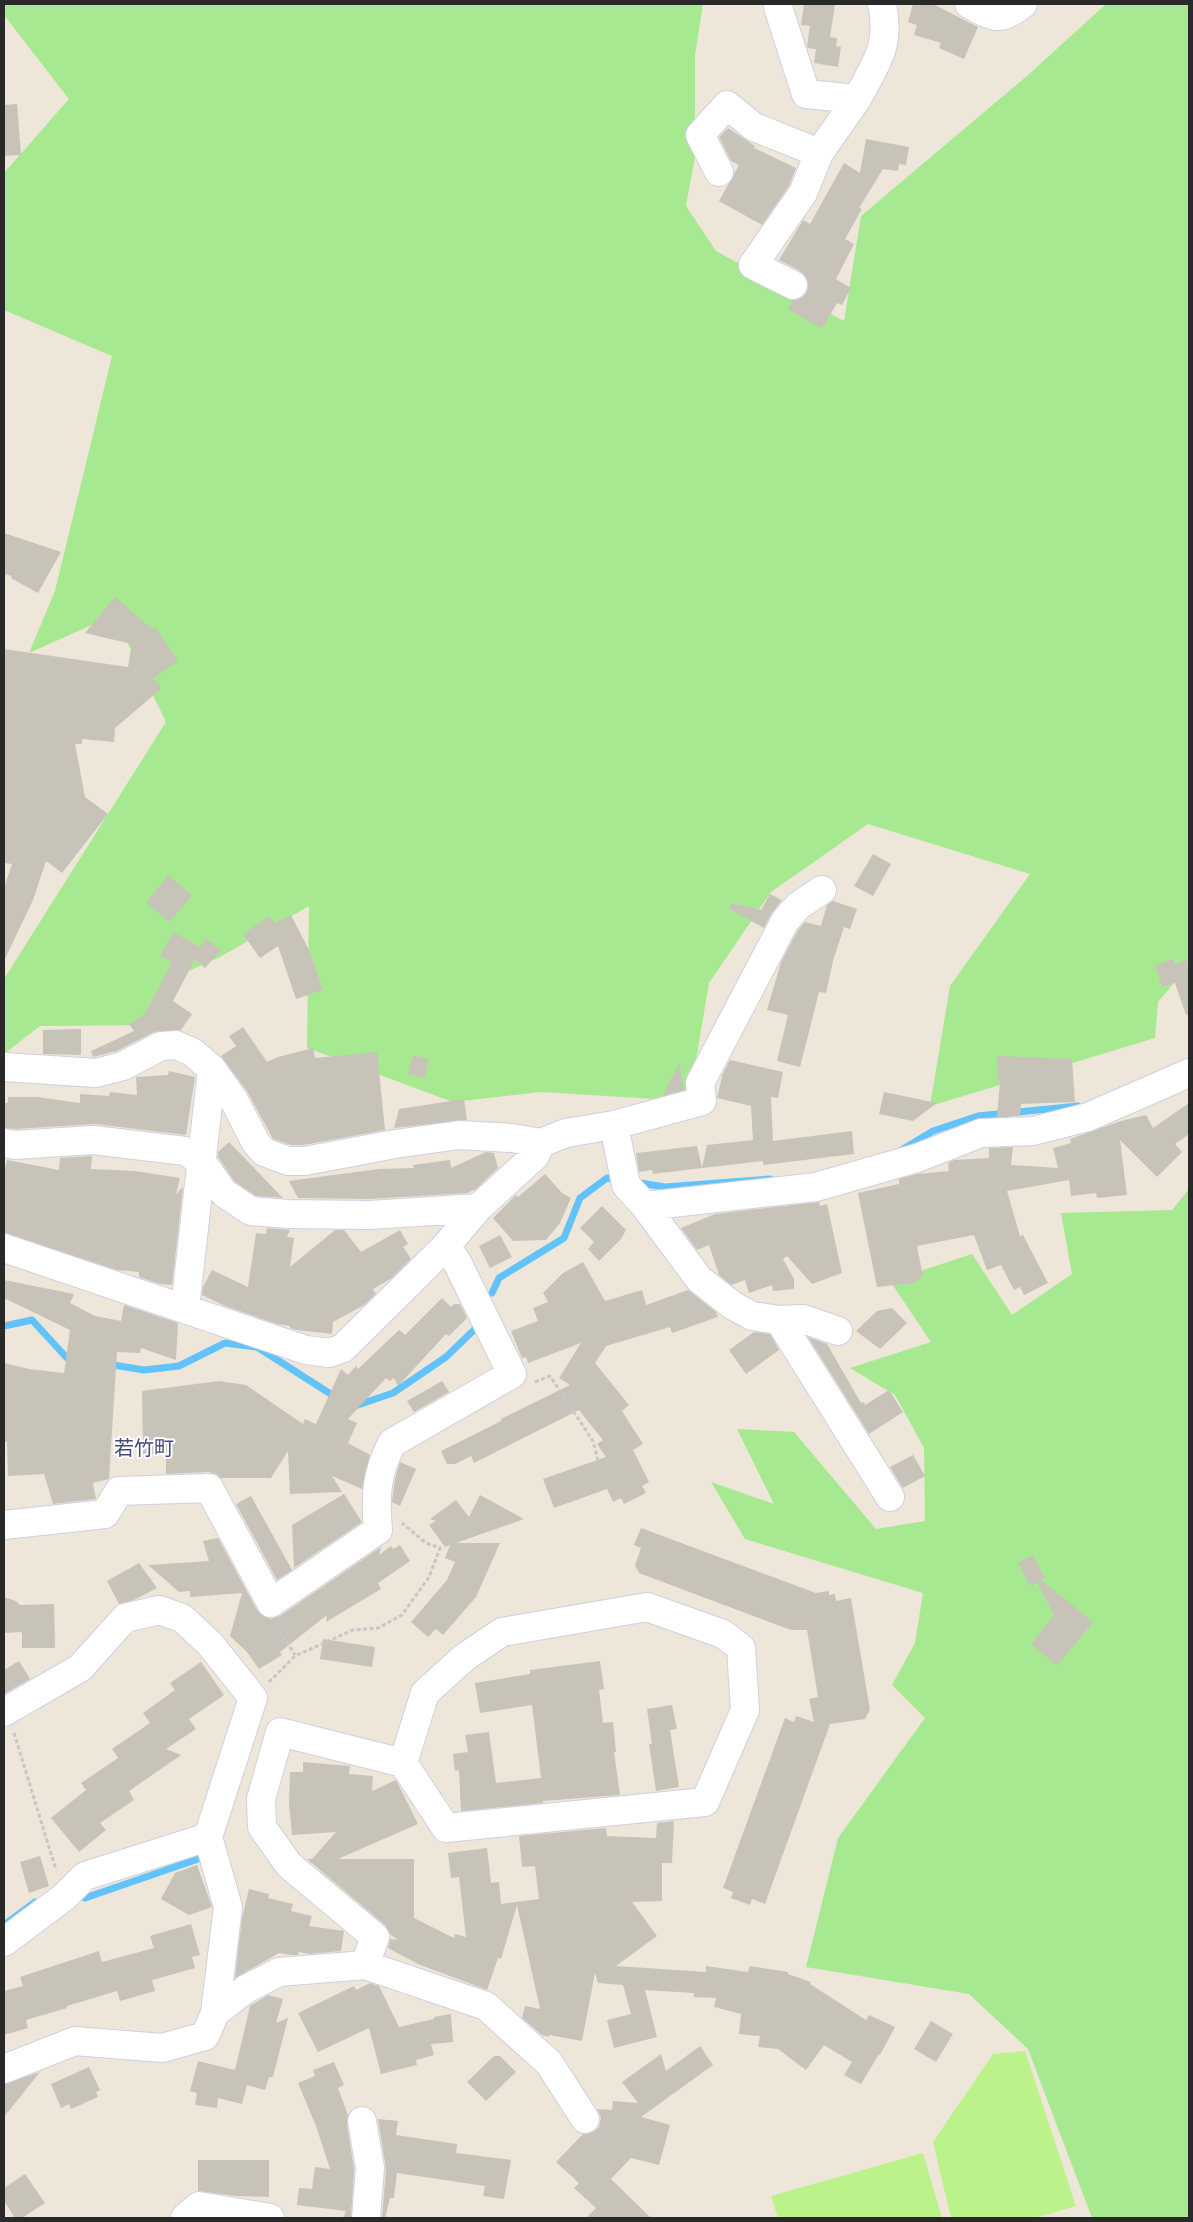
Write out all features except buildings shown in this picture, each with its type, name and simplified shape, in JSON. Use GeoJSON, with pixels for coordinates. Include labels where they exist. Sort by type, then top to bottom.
{"type":"FeatureCollection","features":[{"type":"Feature","properties":{"kind":"street"},"geometry":{"type":"LineString","coordinates":[[793,286],[753,265],[803,193],[819,153],[857,99],[884,49],[886,20],[882,4]]}},
{"type":"Feature","properties":{"kind":"street"},"geometry":{"type":"LineString","coordinates":[[969,4],[992,16],[1009,15],[1034,5]]}},
{"type":"Feature","properties":{"kind":"street"},"geometry":{"type":"LineString","coordinates":[[778,7],[806,94],[857,99]]}},
{"type":"Feature","properties":{"kind":"street"},"geometry":{"type":"LineString","coordinates":[[719,172],[700,135],[727,106],[754,127],[819,153]]}},
{"type":"Feature","properties":{"kind":"street"},"geometry":{"type":"LineString","coordinates":[[4,1067],[96,1073],[123,1066],[161,1046],[176,1045],[192,1052],[212,1069],[234,1100],[256,1143],[264,1152],[288,1161],[305,1161],[395,1144],[459,1136],[512,1138],[540,1143],[566,1133],[614,1125],[702,1101],[700,1083],[784,921],[798,906],[822,890]]}},
{"type":"Feature","properties":{"kind":"street"},"geometry":{"type":"LineString","coordinates":[[185,1308],[212,1069]]}},
{"type":"Feature","properties":{"kind":"street"},"geometry":{"type":"LineString","coordinates":[[645,1206],[816,1187],[917,1158],[981,1134],[1033,1131],[1088,1117],[1189,1073]]}},
{"type":"Feature","properties":{"kind":"street"},"geometry":{"type":"LineString","coordinates":[[614,1125],[626,1185],[645,1206],[700,1279],[738,1308],[752,1316],[779,1320],[802,1319],[838,1331]]}},
{"type":"Feature","properties":{"kind":"street"},"geometry":{"type":"LineString","coordinates":[[4,1143],[15,1145],[93,1140],[185,1151],[202,1162],[224,1193],[251,1211],[288,1214],[370,1215],[478,1208]]}},
{"type":"Feature","properties":{"kind":"street"},"geometry":{"type":"LineString","coordinates":[[4,1248],[306,1350],[329,1352],[343,1348],[446,1247],[478,1208],[535,1156],[540,1143]]}},
{"type":"Feature","properties":{"kind":"street"},"geometry":{"type":"LineString","coordinates":[[4,1525],[105,1514],[119,1491],[209,1488],[271,1603],[378,1530],[375,1500],[376,1488],[384,1459],[392,1443],[512,1374],[456,1260],[446,1247]]}},
{"type":"Feature","properties":{"kind":"street"},"geometry":{"type":"LineString","coordinates":[[779,1320],[890,1497]]}},
{"type":"Feature","properties":{"kind":"street"},"geometry":{"type":"LineString","coordinates":[[365,1965],[375,1937],[289,1865],[262,1827],[261,1799],[280,1732],[404,1764],[446,1828],[705,1802],[745,1710],[741,1648],[723,1634],[647,1607],[502,1632],[465,1657],[425,1693],[404,1764]]}},
{"type":"Feature","properties":{"kind":"street"},"geometry":{"type":"LineString","coordinates":[[4,2069],[75,2041],[162,2048],[205,2036],[215,2013],[228,1907],[208,1837],[253,1698],[210,1644],[182,1618],[159,1610],[125,1618],[80,1668],[5,1710]]}},
{"type":"Feature","properties":{"kind":"street"},"geometry":{"type":"LineString","coordinates":[[4,1942],[64,1897],[85,1876],[208,1837]]}},
{"type":"Feature","properties":{"kind":"street"},"geometry":{"type":"LineString","coordinates":[[215,2013],[246,1989],[279,1972],[365,1965],[486,2006],[549,2063],[585,2119]]}},
{"type":"Feature","properties":{"kind":"street"},"geometry":{"type":"LineString","coordinates":[[362,2121],[370,2168],[366,2218]]}},
{"type":"Feature","properties":{"kind":"street"},"geometry":{"type":"LineString","coordinates":[[185,2218],[199,2206],[270,2218]]}},
{"type":"Feature","properties":{"kind":"path"},"geometry":{"type":"LineString","coordinates":[[550,1376],[593,1441],[602,1476]]}},
{"type":"Feature","properties":{"kind":"path"},"geometry":{"type":"LineString","coordinates":[[253,1698],[296,1656],[353,1630],[378,1628],[402,1615],[429,1577],[440,1548],[426,1543],[375,1500]]}},
{"type":"Feature","properties":{"kind":"path"},"geometry":{"type":"LineString","coordinates":[[271,1603],[267,1609],[296,1656]]}},
{"type":"Feature","properties":{"kind":"path"},"geometry":{"type":"LineString","coordinates":[[5,1710],[64,1897]]}},
{"type":"Feature","properties":{"kind":"green space"},"geometry":{"type":"Polygon","coordinates":[[[4,4],[703,4],[695,55],[695,157],[686,206],[716,251],[844,321],[861,216],[1027,76],[1106,4],[1189,4],[1189,965],[1158,1002],[1155,1038],[930,1106],[950,986],[1030,874],[868,824],[771,892],[709,983],[689,1101],[541,1092],[453,1102],[307,1048],[309,906],[220,957],[169,980],[145,1025],[40,1026],[4,1054],[4,979],[166,722],[114,615],[29,653],[55,591],[112,356],[4,310],[4,173],[69,99],[4,15],[4,4]]]}},
{"type":"Feature","properties":{"kind":"green space"},"geometry":{"type":"Polygon","coordinates":[[[1189,1189],[1189,2218],[1092,2218],[1028,2049],[969,1994],[806,1967],[838,1838],[925,1718],[892,1685],[915,1643],[923,1593],[745,1539],[711,1482],[774,1504],[737,1429],[794,1432],[876,1529],[925,1521],[924,1448],[895,1395],[850,1368],[931,1342],[890,1281],[972,1254],[1012,1315],[1072,1274],[1061,1213],[1172,1210],[1189,1189]]]}},
{"type":"Feature","properties":{"kind":"green space"},"geometry":{"type":"Polygon","coordinates":[[[1025,2051],[1076,2206],[1035,2218],[951,2218],[933,2142],[993,2054],[1025,2051]]]}},
{"type":"Feature","properties":{"kind":"green space"},"geometry":{"type":"Polygon","coordinates":[[[923,2153],[942,2218],[778,2218],[771,2196],[923,2153]]]}},
{"type":"Feature","properties":{"kind":"waterway"},"geometry":{"type":"LineString","coordinates":[[900,1151],[933,1131],[978,1116],[1078,1106]]}},
{"type":"Feature","properties":{"kind":"waterway"},"geometry":{"type":"LineString","coordinates":[[492,1293],[499,1278],[564,1238],[580,1198],[607,1178],[619,1180]]}},
{"type":"Feature","properties":{"kind":"waterway"},"geometry":{"type":"LineString","coordinates":[[634,1182],[665,1187],[770,1179]]}},
{"type":"Feature","properties":{"kind":"waterway"},"geometry":{"type":"LineString","coordinates":[[4,1326],[32,1320],[67,1358],[74,1359]]}},
{"type":"Feature","properties":{"kind":"waterway"},"geometry":{"type":"LineString","coordinates":[[355,1406],[393,1393],[446,1357],[477,1327]]}},
{"type":"Feature","properties":{"kind":"waterway"},"geometry":{"type":"LineString","coordinates":[[107,1364],[144,1370],[179,1366],[225,1343],[257,1347],[337,1398]]}},
{"type":"Feature","properties":{"kind":"waterway"},"geometry":{"type":"LineString","coordinates":[[85,1898],[198,1859]]}},
{"type":"Feature","properties":{"kind":"waterway"},"geometry":{"type":"LineString","coordinates":[[4,1925],[35,1902]]}},
{"type":"Feature","properties":{"kind":"district","name":"若竹町"},"geometry":{"type":"Point","coordinates":[144,1448]}}]}
